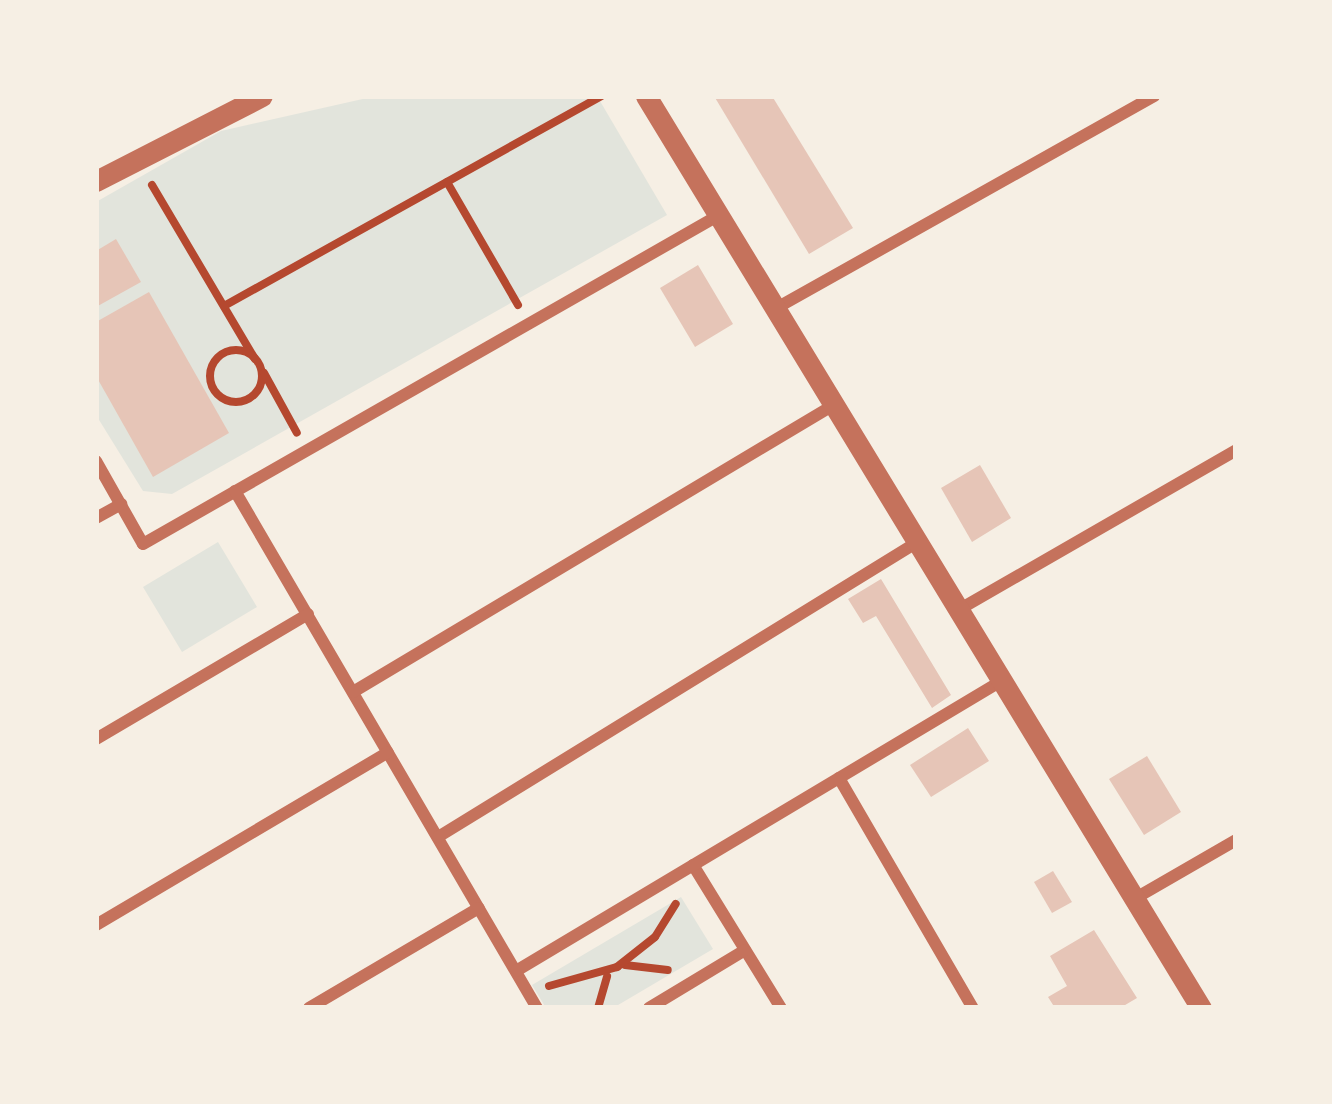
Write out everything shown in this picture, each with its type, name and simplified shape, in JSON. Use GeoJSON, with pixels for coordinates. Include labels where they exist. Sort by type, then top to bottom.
{"type":"FeatureCollection","features":[{"type":"Feature","properties":{"kind":"street"},"geometry":{"type":"LineString","coordinates":[[96,181],[262,96]]}},
{"type":"Feature","properties":{"kind":"street"},"geometry":{"type":"LineString","coordinates":[[646,96],[780,306],[1201,1008]]}},
{"type":"Feature","properties":{"kind":"street"},"geometry":{"type":"LineString","coordinates":[[780,306],[1154,96]]}},
{"type":"Feature","properties":{"kind":"street"},"geometry":{"type":"LineString","coordinates":[[96,460],[143,544],[723,214]]}},
{"type":"Feature","properties":{"kind":"street"},"geometry":{"type":"LineString","coordinates":[[353,692],[838,402]]}},
{"type":"Feature","properties":{"kind":"street"},"geometry":{"type":"LineString","coordinates":[[960,609],[1236,450]]}},
{"type":"Feature","properties":{"kind":"street"},"geometry":{"type":"LineString","coordinates":[[236,491],[537,1008]]}},
{"type":"Feature","properties":{"kind":"street"},"geometry":{"type":"LineString","coordinates":[[96,518],[121,504]]}},
{"type":"Feature","properties":{"kind":"street"},"geometry":{"type":"LineString","coordinates":[[438,837],[921,540]]}},
{"type":"Feature","properties":{"kind":"street"},"geometry":{"type":"LineString","coordinates":[[96,739],[308,614]]}},
{"type":"Feature","properties":{"kind":"street"},"geometry":{"type":"LineString","coordinates":[[516,971],[1003,680]]}},
{"type":"Feature","properties":{"kind":"street"},"geometry":{"type":"LineString","coordinates":[[96,925],[388,752]]}},
{"type":"Feature","properties":{"kind":"street"},"geometry":{"type":"LineString","coordinates":[[839,778],[973,1008]]}},
{"type":"Feature","properties":{"kind":"street"},"geometry":{"type":"LineString","coordinates":[[1134,899],[1236,839]]}},
{"type":"Feature","properties":{"kind":"street"},"geometry":{"type":"LineString","coordinates":[[693,866],[781,1008]]}},
{"type":"Feature","properties":{"kind":"street"},"geometry":{"type":"LineString","coordinates":[[309,1008],[479,908]]}},
{"type":"Feature","properties":{"kind":"street"},"geometry":{"type":"LineString","coordinates":[[649,1008],[745,950]]}},
{"type":"Feature","properties":{"kind":"path"},"geometry":{"type":"LineString","coordinates":[[224,306],[601,96]]}},
{"type":"Feature","properties":{"kind":"path"},"geometry":{"type":"LineString","coordinates":[[137,159],[307,451]]}},
{"type":"Feature","properties":{"kind":"path"},"geometry":{"type":"LineString","coordinates":[[446,182],[529,324]]}},
{"type":"Feature","properties":{"kind":"path"},"geometry":{"type":"LineString","coordinates":[[223,353],[258,363],[261,383],[244,401],[214,391],[209,374],[223,353]]}},
{"type":"Feature","properties":{"kind":"path"},"geometry":{"type":"LineString","coordinates":[[598,1008],[604,979],[655,937],[682,892]]}},
{"type":"Feature","properties":{"kind":"path"},"geometry":{"type":"LineString","coordinates":[[530,982],[570,986],[617,967],[648,962],[677,976]]}},
{"type":"Feature","properties":{"kind":"shaded area"},"geometry":{"type":"Polygon","coordinates":[[[376,96],[597,96],[667,215],[172,494],[143,491],[96,415],[96,202],[221,131],[376,96]]]}},
{"type":"Feature","properties":{"kind":"shaded area"},"geometry":{"type":"Polygon","coordinates":[[[218,542],[257,607],[182,652],[143,587],[218,542]]]}},
{"type":"Feature","properties":{"kind":"shaded area"},"geometry":{"type":"Polygon","coordinates":[[[681,897],[713,949],[613,1008],[546,1008],[532,985],[681,897]]]}},
{"type":"Feature","properties":{"kind":"building"},"geometry":{"type":"Polygon","coordinates":[[[714,96],[772,96],[853,228],[809,254],[714,96]]]}},
{"type":"Feature","properties":{"kind":"building"},"geometry":{"type":"Polygon","coordinates":[[[116,239],[141,282],[96,307],[96,251],[116,239]]]}},
{"type":"Feature","properties":{"kind":"building"},"geometry":{"type":"Polygon","coordinates":[[[698,265],[733,324],[695,347],[660,288],[698,265]]]}},
{"type":"Feature","properties":{"kind":"building"},"geometry":{"type":"Polygon","coordinates":[[[149,292],[229,433],[153,477],[96,376],[96,322],[149,292]]]}},
{"type":"Feature","properties":{"kind":"building"},"geometry":{"type":"Polygon","coordinates":[[[980,465],[1011,518],[972,542],[941,488],[980,465]]]}},
{"type":"Feature","properties":{"kind":"building"},"geometry":{"type":"Polygon","coordinates":[[[881,579],[951,695],[932,708],[876,616],[863,623],[848,599],[881,579]]]}},
{"type":"Feature","properties":{"kind":"building"},"geometry":{"type":"Polygon","coordinates":[[[968,728],[989,761],[931,797],[910,765],[968,728]]]}},
{"type":"Feature","properties":{"kind":"building"},"geometry":{"type":"Polygon","coordinates":[[[1147,756],[1181,812],[1144,835],[1109,779],[1147,756]]]}},
{"type":"Feature","properties":{"kind":"building"},"geometry":{"type":"Polygon","coordinates":[[[1053,871],[1072,902],[1052,913],[1034,882],[1053,871]]]}},
{"type":"Feature","properties":{"kind":"building"},"geometry":{"type":"Polygon","coordinates":[[[1094,930],[1137,998],[1120,1008],[1055,1008],[1048,997],[1067,986],[1050,956],[1094,930]]]}}]}
